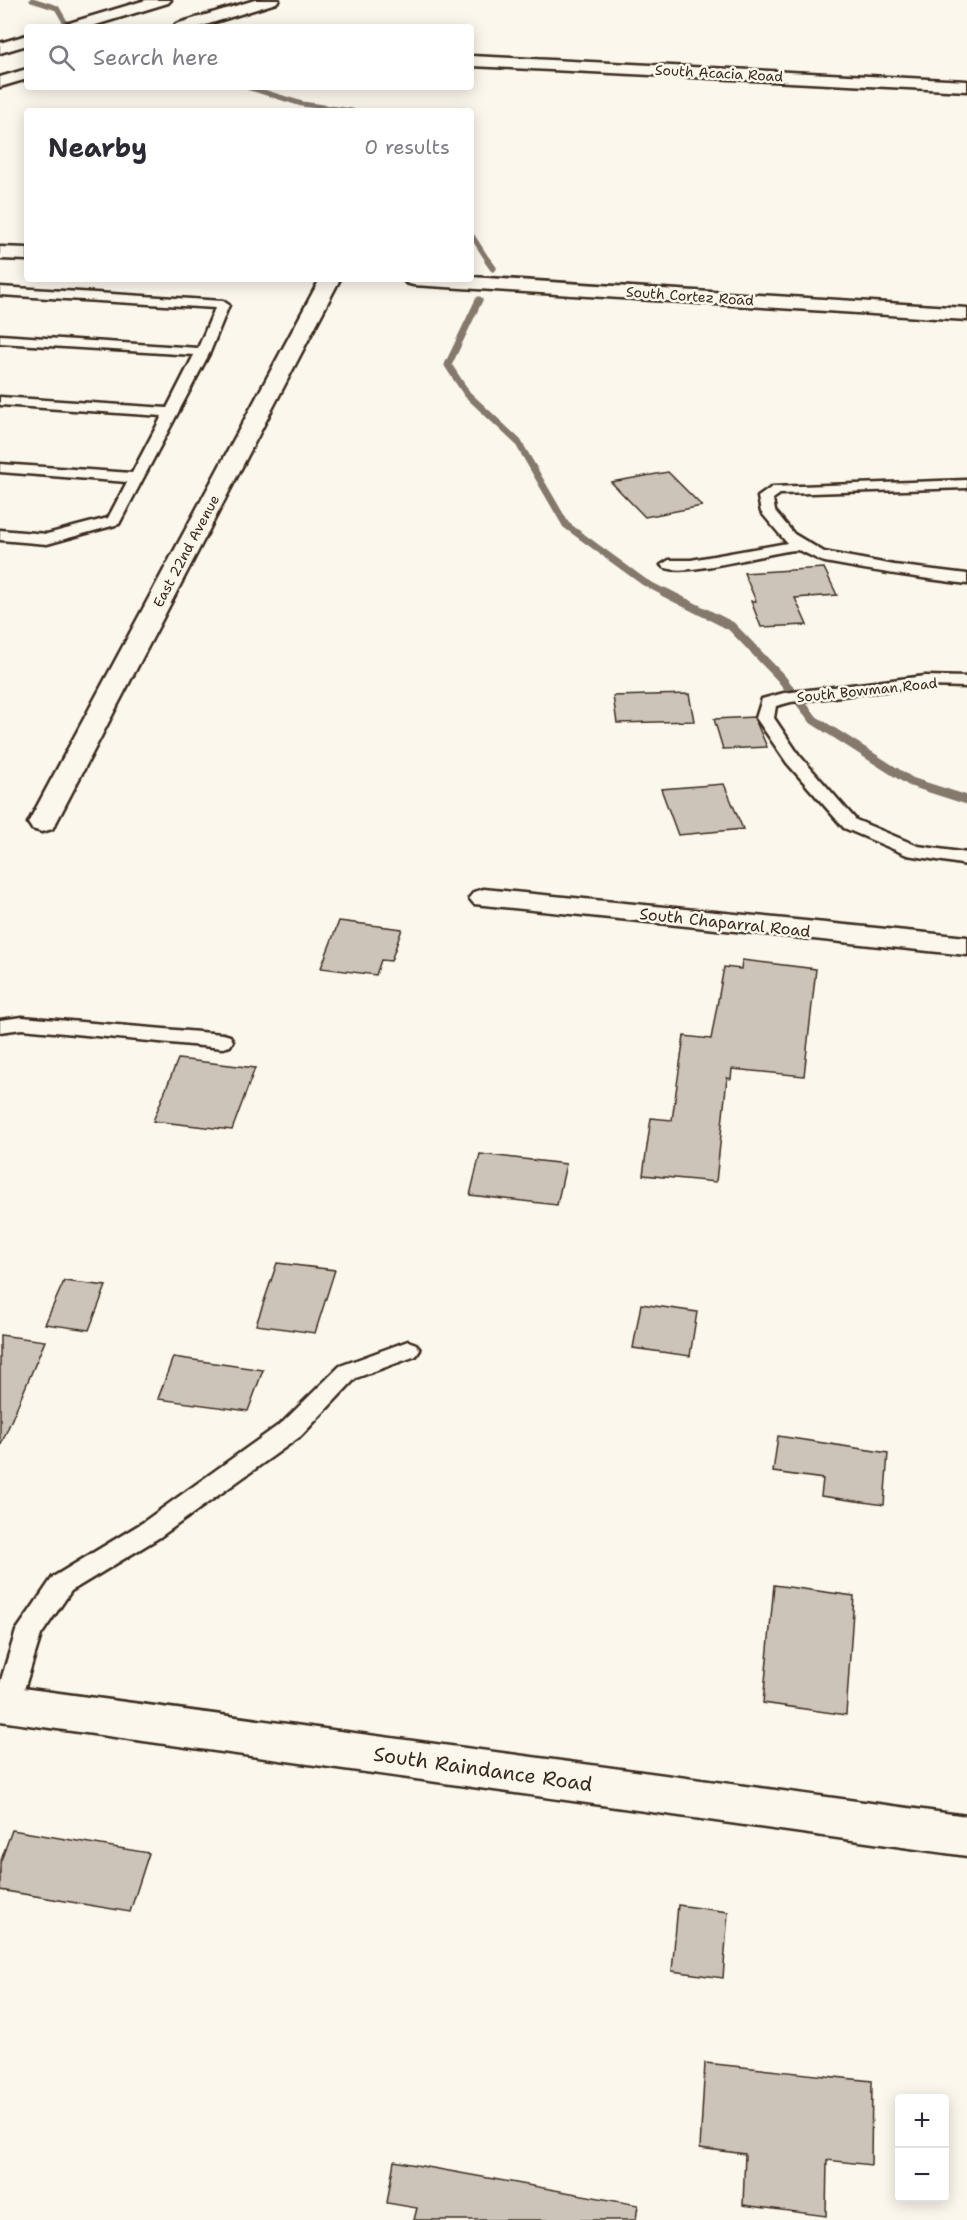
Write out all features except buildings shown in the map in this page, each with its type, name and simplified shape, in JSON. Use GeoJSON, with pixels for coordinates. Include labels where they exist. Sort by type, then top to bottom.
{"type":"FeatureCollection","features":[{"type":"Feature","properties":{"kind":"street"},"geometry":{"type":"LineString","coordinates":[[81,24],[164,0]]}},
{"type":"Feature","properties":{"kind":"street"},"geometry":{"type":"LineString","coordinates":[[192,24],[271,0]]}},
{"type":"Feature","properties":{"kind":"street"},"geometry":{"type":"LineString","coordinates":[[0,48],[24,41]]}},
{"type":"Feature","properties":{"kind":"street","name":"South Acacia Road"},"geometry":{"type":"LineString","coordinates":[[474,61],[967,86]]}},
{"type":"Feature","properties":{"kind":"street"},"geometry":{"type":"LineString","coordinates":[[0,82],[24,75]]}},
{"type":"Feature","properties":{"kind":"street"},"geometry":{"type":"LineString","coordinates":[[0,253],[24,254]]}},
{"type":"Feature","properties":{"kind":"street","name":"East 22nd Avenue"},"geometry":{"type":"LineString","coordinates":[[42,823],[328,282]]}},
{"type":"Feature","properties":{"kind":"street","name":"South Cortez Road"},"geometry":{"type":"LineString","coordinates":[[460,282],[967,314]]}},
{"type":"Feature","properties":{"kind":"street","name":"South Chaparral Road"},"geometry":{"type":"LineString","coordinates":[[484,898],[967,946]]}},
{"type":"Feature","properties":{"kind":"street","name":"South Raindance Road"},"geometry":{"type":"LineString","coordinates":[[4,1703],[967,1836]]}},
{"type":"Feature","properties":{"kind":"lane"},"geometry":{"type":"LineString","coordinates":[[0,291],[223,305],[203,352],[114,521],[46,539],[0,536]]}},
{"type":"Feature","properties":{"kind":"lane"},"geometry":{"type":"LineString","coordinates":[[0,339],[203,352]]}},
{"type":"Feature","properties":{"kind":"lane"},"geometry":{"type":"LineString","coordinates":[[0,400],[171,412]]}},
{"type":"Feature","properties":{"kind":"lane"},"geometry":{"type":"LineString","coordinates":[[0,468],[137,478]]}},
{"type":"Feature","properties":{"kind":"lane"},"geometry":{"type":"LineString","coordinates":[[967,484],[777,490],[765,497],[768,512],[789,537],[819,556],[845,562],[967,579]]}},
{"type":"Feature","properties":{"kind":"lane"},"geometry":{"type":"LineString","coordinates":[[669,565],[691,565],[800,544]]}},
{"type":"Feature","properties":{"kind":"lane","name":"South Bowman Road"},"geometry":{"type":"LineString","coordinates":[[967,682],[925,681],[790,697],[768,703],[765,718],[793,759],[850,824],[914,851],[967,859]]}},
{"type":"Feature","properties":{"kind":"lane"},"geometry":{"type":"LineString","coordinates":[[0,1026],[22,1023],[223,1041]]}},
{"type":"Feature","properties":{"kind":"lane"},"geometry":{"type":"LineString","coordinates":[[4,1703],[29,1631],[62,1584],[151,1530],[292,1429],[348,1372],[408,1350]]}},
{"type":"Feature","properties":{"kind":"waterway"},"geometry":{"type":"LineString","coordinates":[[32,0],[57,8],[66,24]]}},
{"type":"Feature","properties":{"kind":"waterway"},"geometry":{"type":"LineString","coordinates":[[257,90],[302,104],[331,108]]}},
{"type":"Feature","properties":{"kind":"waterway"},"geometry":{"type":"LineString","coordinates":[[474,239],[489,262]]}},
{"type":"Feature","properties":{"kind":"waterway"},"geometry":{"type":"LineString","coordinates":[[488,261],[493,268]]}},
{"type":"Feature","properties":{"kind":"waterway"},"geometry":{"type":"LineString","coordinates":[[479,300],[448,365],[467,394],[518,442],[566,525],[644,582],[667,594]]}},
{"type":"Feature","properties":{"kind":"waterway"},"geometry":{"type":"LineString","coordinates":[[664,592],[731,626],[781,678],[814,720],[911,782],[967,800]]}}]}
